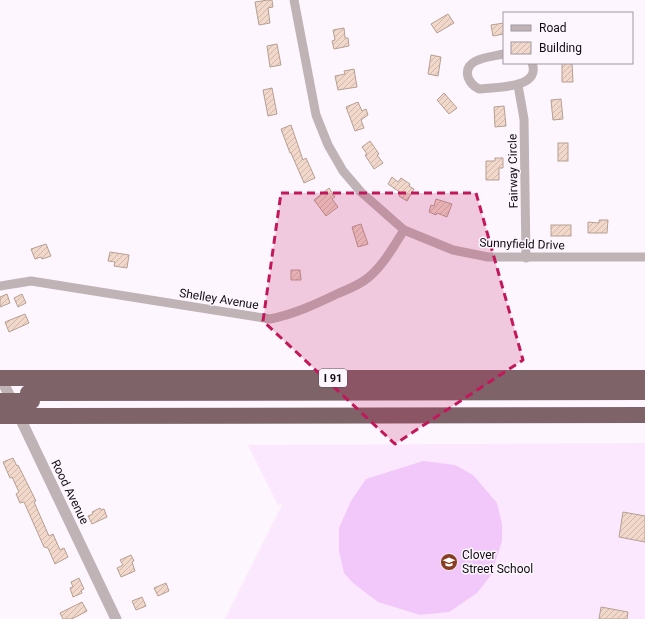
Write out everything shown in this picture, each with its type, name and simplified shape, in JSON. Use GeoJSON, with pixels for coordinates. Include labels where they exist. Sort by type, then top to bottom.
{"type":"FeatureCollection","features":[{"type":"Feature","properties":{"kind":"highway","name":"I 91"},"geometry":{"type":"LineString","coordinates":[[0,377],[645,378]]}},
{"type":"Feature","properties":{"kind":"highway"},"geometry":{"type":"LineString","coordinates":[[0,401],[30,397],[645,392]]}},
{"type":"Feature","properties":{"kind":"highway"},"geometry":{"type":"LineString","coordinates":[[0,393],[30,397],[645,400]]}},
{"type":"Feature","properties":{"kind":"highway"},"geometry":{"type":"LineString","coordinates":[[0,416],[645,415]]}},
{"type":"Feature","properties":{"kind":"street","name":"Sunnyfield Drive"},"geometry":{"type":"LineString","coordinates":[[294,0],[316,115],[328,145],[343,171],[361,192],[404,230],[453,250],[488,257],[645,257]]}},
{"type":"Feature","properties":{"kind":"street"},"geometry":{"type":"LineString","coordinates":[[503,54],[478,60],[472,63],[468,68],[467,73],[470,83],[479,89],[518,85],[527,81],[531,76],[533,72],[532,64]]}},
{"type":"Feature","properties":{"kind":"street","name":"Fairway Circle"},"geometry":{"type":"LineString","coordinates":[[518,85],[524,119],[526,258]]}},
{"type":"Feature","properties":{"kind":"street","name":"Shelley Avenue"},"geometry":{"type":"LineString","coordinates":[[0,286],[31,280],[224,313],[270,319],[288,316],[314,305],[368,278],[389,254],[404,230]]}},
{"type":"Feature","properties":{"kind":"street","name":"Rood Avenue"},"geometry":{"type":"LineString","coordinates":[[0,377],[115,619]]}},
{"type":"Feature","properties":{"kind":"highlighted area"},"geometry":{"type":"Polygon","coordinates":[[[281,193],[476,193],[523,360],[395,444],[263,321],[281,193]]]}},
{"type":"Feature","properties":{"kind":"shaded area","name":"Clover Street School"},"geometry":{"type":"Polygon","coordinates":[[[645,443],[645,619],[225,619],[283,503],[278,505],[248,445],[645,443]]]}},
{"type":"Feature","properties":{"kind":"shaded area"},"geometry":{"type":"Polygon","coordinates":[[[423,461],[455,465],[473,475],[497,503],[502,524],[502,541],[491,575],[477,593],[449,612],[420,615],[378,602],[353,583],[344,573],[339,551],[339,528],[351,501],[366,479],[423,461]]]}},
{"type":"Feature","properties":{"kind":"building"},"geometry":{"type":"Polygon","coordinates":[[[272,0],[273,7],[268,8],[270,23],[259,25],[255,2],[272,0]]]}},
{"type":"Feature","properties":{"kind":"building"},"geometry":{"type":"Polygon","coordinates":[[[448,14],[454,23],[437,33],[431,24],[448,14]]]}},
{"type":"Feature","properties":{"kind":"building"},"geometry":{"type":"Polygon","coordinates":[[[503,23],[503,34],[493,36],[491,25],[503,23]]]}},
{"type":"Feature","properties":{"kind":"building"},"geometry":{"type":"Polygon","coordinates":[[[344,28],[345,38],[348,38],[349,46],[334,49],[332,41],[335,40],[333,30],[344,28]]]}},
{"type":"Feature","properties":{"kind":"building"},"geometry":{"type":"Polygon","coordinates":[[[277,44],[281,65],[270,67],[267,46],[277,44]]]}},
{"type":"Feature","properties":{"kind":"building"},"geometry":{"type":"Polygon","coordinates":[[[431,55],[441,57],[438,76],[428,74],[431,55]]]}},
{"type":"Feature","properties":{"kind":"building"},"geometry":{"type":"Polygon","coordinates":[[[562,64],[572,64],[573,82],[562,82],[562,64]]]}},
{"type":"Feature","properties":{"kind":"building"},"geometry":{"type":"Polygon","coordinates":[[[354,69],[357,87],[338,90],[335,76],[345,74],[344,71],[354,69]]]}},
{"type":"Feature","properties":{"kind":"building"},"geometry":{"type":"Polygon","coordinates":[[[272,88],[277,114],[268,116],[263,90],[272,88]]]}},
{"type":"Feature","properties":{"kind":"building"},"geometry":{"type":"Polygon","coordinates":[[[444,93],[457,108],[449,114],[437,100],[444,93]]]}},
{"type":"Feature","properties":{"kind":"building"},"geometry":{"type":"Polygon","coordinates":[[[561,99],[563,119],[553,120],[551,100],[561,99]]]}},
{"type":"Feature","properties":{"kind":"building"},"geometry":{"type":"Polygon","coordinates":[[[358,102],[362,111],[366,109],[368,115],[361,120],[364,128],[355,131],[346,107],[358,102]]]}},
{"type":"Feature","properties":{"kind":"building"},"geometry":{"type":"Polygon","coordinates":[[[504,106],[506,126],[495,127],[494,107],[504,106]]]}},
{"type":"Feature","properties":{"kind":"building"},"geometry":{"type":"Polygon","coordinates":[[[291,125],[303,160],[306,158],[315,178],[304,183],[281,129],[291,125]]]}},
{"type":"Feature","properties":{"kind":"building"},"geometry":{"type":"Polygon","coordinates":[[[370,141],[383,163],[374,169],[362,147],[370,141]]]}},
{"type":"Feature","properties":{"kind":"building"},"geometry":{"type":"Polygon","coordinates":[[[558,143],[568,143],[568,161],[558,161],[558,143]]]}},
{"type":"Feature","properties":{"kind":"building"},"geometry":{"type":"Polygon","coordinates":[[[495,158],[503,158],[503,168],[499,168],[499,180],[486,180],[486,161],[495,161],[495,158]]]}},
{"type":"Feature","properties":{"kind":"building"},"geometry":{"type":"Polygon","coordinates":[[[392,177],[398,182],[401,178],[410,184],[409,186],[414,189],[407,201],[399,196],[401,193],[388,184],[392,177]]]}},
{"type":"Feature","properties":{"kind":"building"},"geometry":{"type":"Polygon","coordinates":[[[329,188],[335,197],[332,199],[338,207],[326,216],[314,200],[329,188]]]}},
{"type":"Feature","properties":{"kind":"building"},"geometry":{"type":"Polygon","coordinates":[[[436,199],[452,204],[447,217],[429,212],[431,205],[434,206],[436,199]]]}},
{"type":"Feature","properties":{"kind":"building"},"geometry":{"type":"Polygon","coordinates":[[[599,220],[608,220],[607,233],[588,233],[588,222],[599,223],[599,220]]]}},
{"type":"Feature","properties":{"kind":"building"},"geometry":{"type":"Polygon","coordinates":[[[361,224],[368,244],[358,247],[352,227],[361,224]]]}},
{"type":"Feature","properties":{"kind":"building"},"geometry":{"type":"Polygon","coordinates":[[[551,225],[571,225],[571,236],[551,236],[551,225]]]}},
{"type":"Feature","properties":{"kind":"building"},"geometry":{"type":"Polygon","coordinates":[[[46,244],[51,256],[42,259],[41,257],[35,259],[31,249],[46,244]]]}},
{"type":"Feature","properties":{"kind":"building"},"geometry":{"type":"Polygon","coordinates":[[[110,252],[129,255],[127,268],[114,266],[115,262],[108,261],[110,252]]]}},
{"type":"Feature","properties":{"kind":"building"},"geometry":{"type":"Polygon","coordinates":[[[291,270],[300,270],[301,280],[291,280],[291,270]]]}},
{"type":"Feature","properties":{"kind":"building"},"geometry":{"type":"Polygon","coordinates":[[[7,294],[10,303],[0,307],[0,297],[7,294]]]}},
{"type":"Feature","properties":{"kind":"building"},"geometry":{"type":"Polygon","coordinates":[[[22,294],[26,303],[18,307],[14,298],[22,294]]]}},
{"type":"Feature","properties":{"kind":"building"},"geometry":{"type":"Polygon","coordinates":[[[25,314],[29,323],[9,332],[5,322],[25,314]]]}},
{"type":"Feature","properties":{"kind":"building"},"geometry":{"type":"Polygon","coordinates":[[[13,458],[36,501],[34,502],[49,536],[53,534],[60,550],[64,548],[68,557],[55,564],[48,548],[44,547],[24,502],[20,503],[16,494],[19,492],[12,477],[10,478],[3,462],[13,458]]]}},
{"type":"Feature","properties":{"kind":"building"},"geometry":{"type":"Polygon","coordinates":[[[100,508],[101,510],[104,509],[107,517],[92,524],[88,516],[100,508]]]}},
{"type":"Feature","properties":{"kind":"building"},"geometry":{"type":"Polygon","coordinates":[[[623,512],[645,516],[645,542],[619,537],[623,512]]]}},
{"type":"Feature","properties":{"kind":"building"},"geometry":{"type":"Polygon","coordinates":[[[131,555],[134,561],[132,562],[135,571],[121,577],[117,568],[123,565],[120,560],[131,555]]]}},
{"type":"Feature","properties":{"kind":"building"},"geometry":{"type":"Polygon","coordinates":[[[79,578],[84,589],[81,590],[82,593],[73,597],[70,588],[73,587],[71,582],[79,578]]]}},
{"type":"Feature","properties":{"kind":"building"},"geometry":{"type":"Polygon","coordinates":[[[166,583],[169,591],[158,596],[154,588],[166,583]]]}},
{"type":"Feature","properties":{"kind":"building"},"geometry":{"type":"Polygon","coordinates":[[[142,597],[146,606],[136,610],[132,601],[142,597]]]}},
{"type":"Feature","properties":{"kind":"building"},"geometry":{"type":"Polygon","coordinates":[[[82,602],[87,611],[72,619],[63,619],[60,613],[82,602]]]}},
{"type":"Feature","properties":{"kind":"building"},"geometry":{"type":"Polygon","coordinates":[[[601,607],[628,612],[627,619],[599,619],[601,607]]]}},
{"type":"Feature","properties":{"kind":"place","name":"Clover Street School"},"geometry":{"type":"Point","coordinates":[449,562]}}]}
